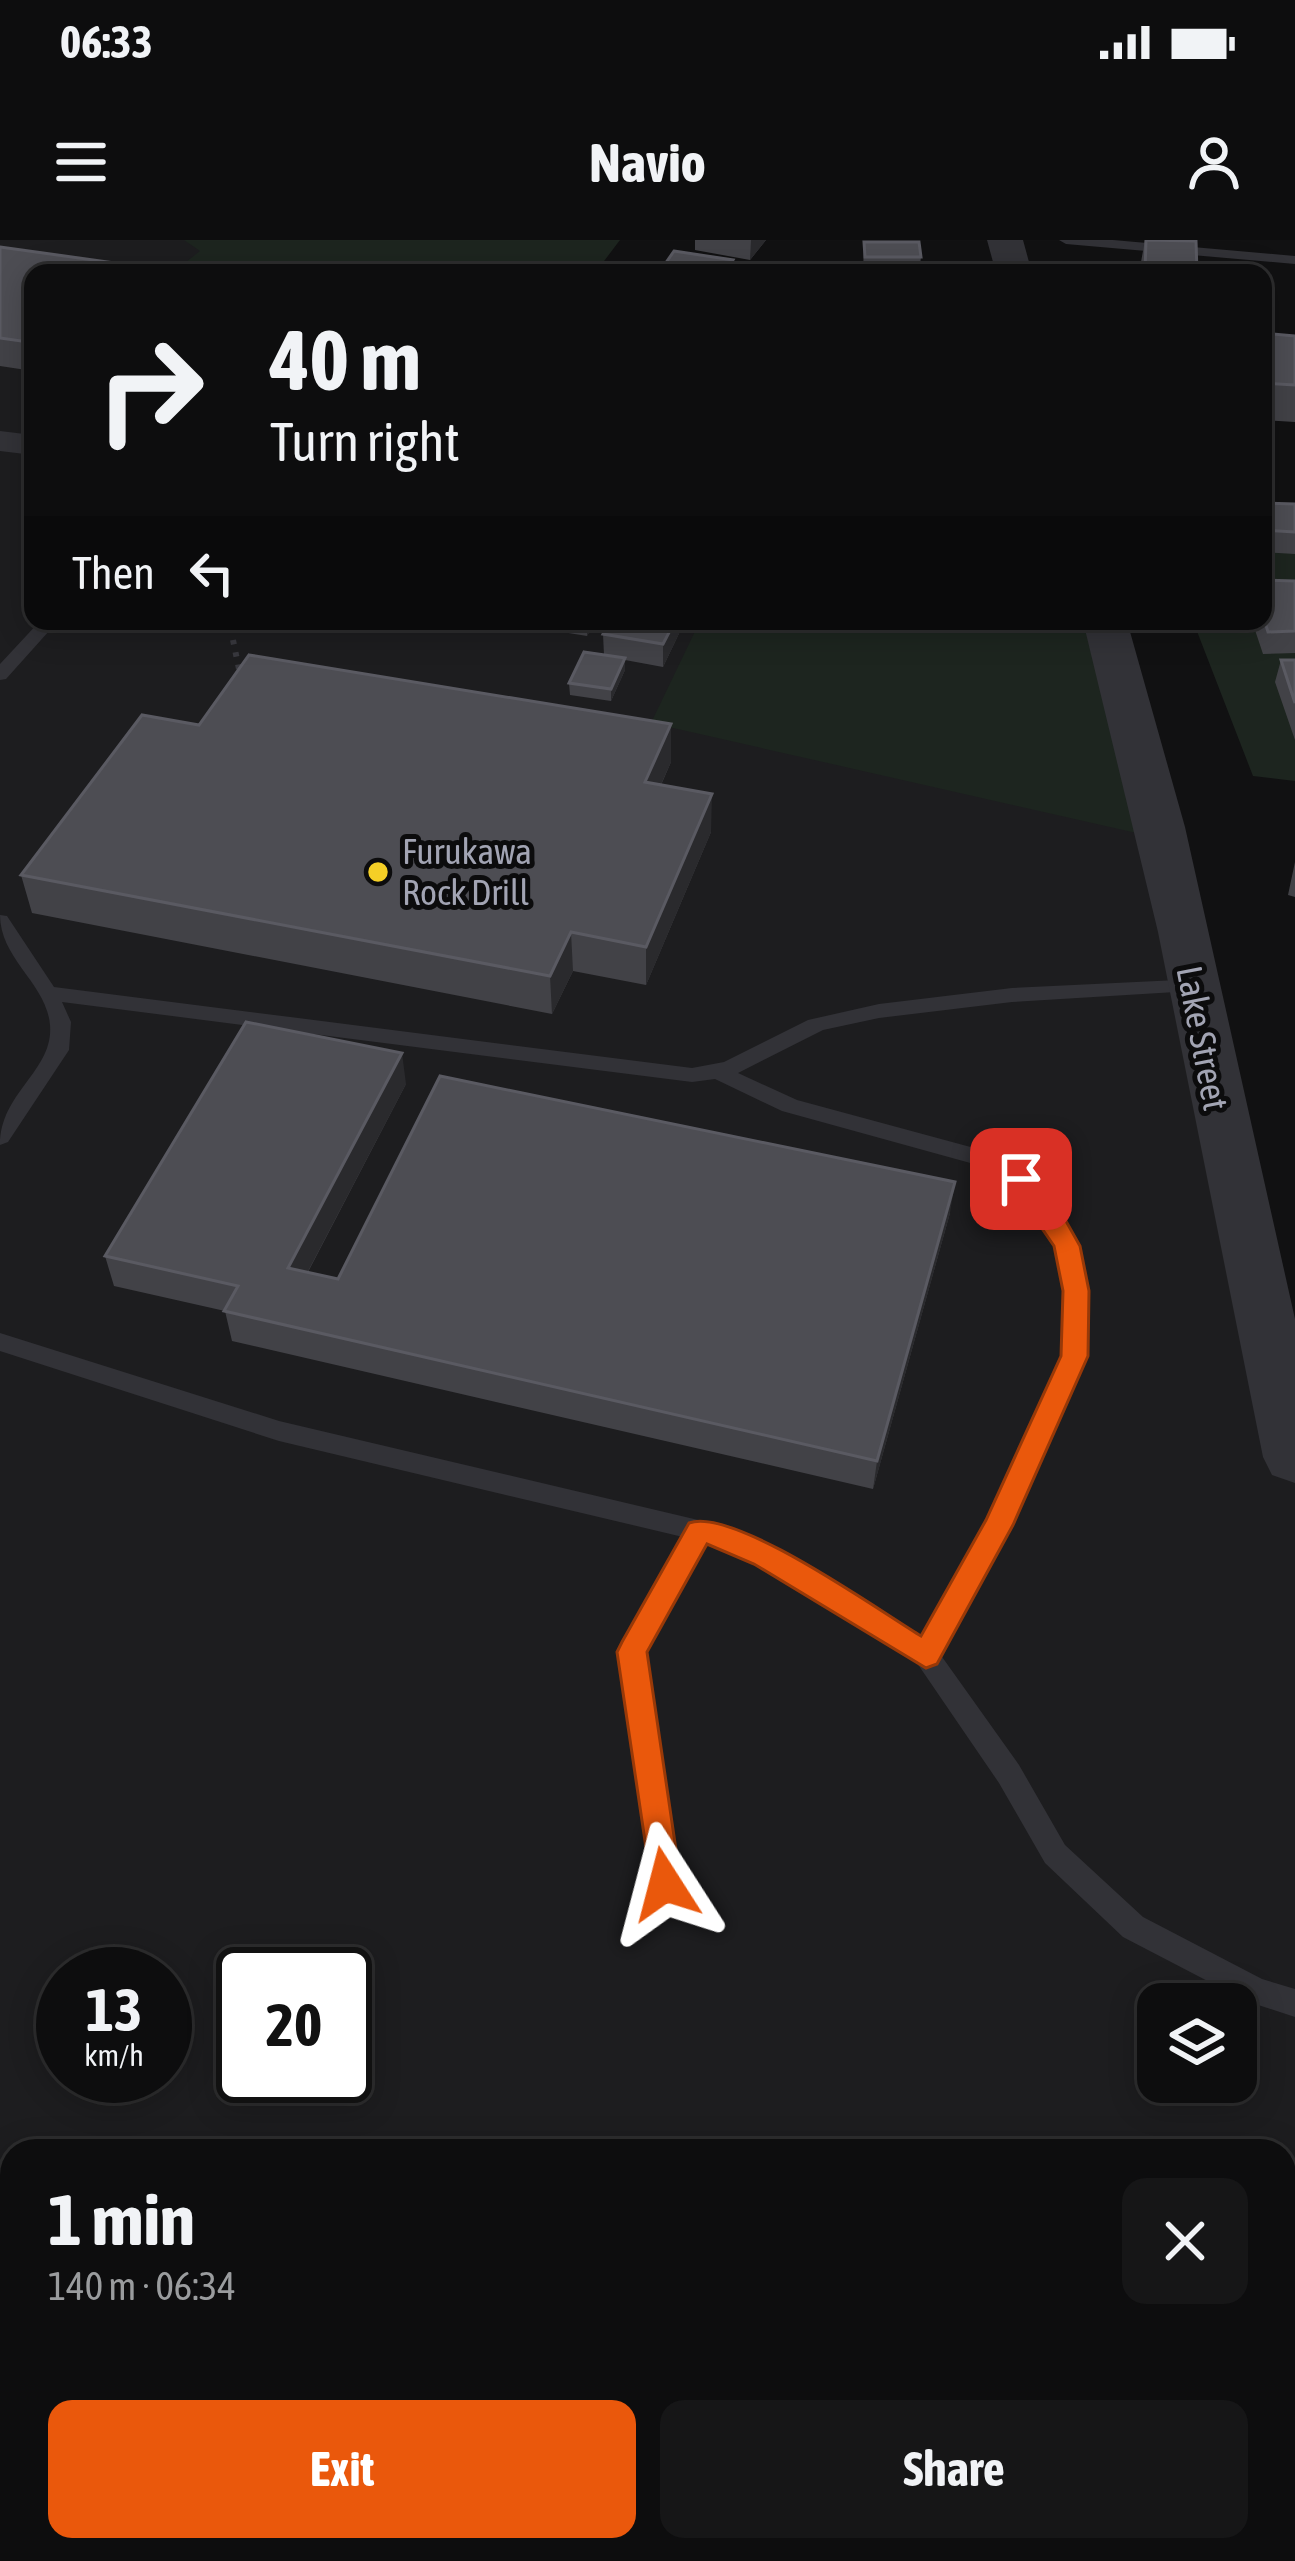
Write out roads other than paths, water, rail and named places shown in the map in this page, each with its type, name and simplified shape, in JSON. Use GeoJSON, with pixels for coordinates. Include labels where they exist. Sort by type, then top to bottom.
{"type":"FeatureCollection","features":[{"type":"Feature","properties":{"kind":"street","name":"Lake Street"},"geometry":{"type":"LineString","coordinates":[[1107,630],[1160,822],[1245,1246],[1295,1457]]}},
{"type":"Feature","properties":{"kind":"lane"},"geometry":{"type":"LineString","coordinates":[[1066,240],[1295,260]]}},
{"type":"Feature","properties":{"kind":"lane"},"geometry":{"type":"LineString","coordinates":[[1252,255],[1252,264]]}},
{"type":"Feature","properties":{"kind":"lane"},"geometry":{"type":"LineString","coordinates":[[0,675],[42,630]]}},
{"type":"Feature","properties":{"kind":"lane"},"geometry":{"type":"LineString","coordinates":[[0,921],[48,993],[61,1022],[59,1050],[0,1137]]}},
{"type":"Feature","properties":{"kind":"lane"},"geometry":{"type":"LineString","coordinates":[[723,1075],[812,1024],[877,1010],[1192,984]]}},
{"type":"Feature","properties":{"kind":"lane"},"geometry":{"type":"LineString","coordinates":[[48,993],[692,1075],[723,1075],[790,1106],[981,1158],[1021,1179],[1067,1246],[1076,1291],[1075,1356],[998,1525],[926,1655]]}},
{"type":"Feature","properties":{"kind":"lane"},"geometry":{"type":"LineString","coordinates":[[0,1342],[279,1431],[732,1538],[926,1655],[1009,1774],[1055,1854],[1133,1927],[1256,1991],[1295,2003]]}},
{"type":"Feature","properties":{"kind":"lane"},"geometry":{"type":"LineString","coordinates":[[665,1884],[632,1652],[699,1531]]}},
{"type":"Feature","properties":{"kind":"place","name":"Furukawa Rock Drill"},"geometry":{"type":"Point","coordinates":[378,872]}}]}
